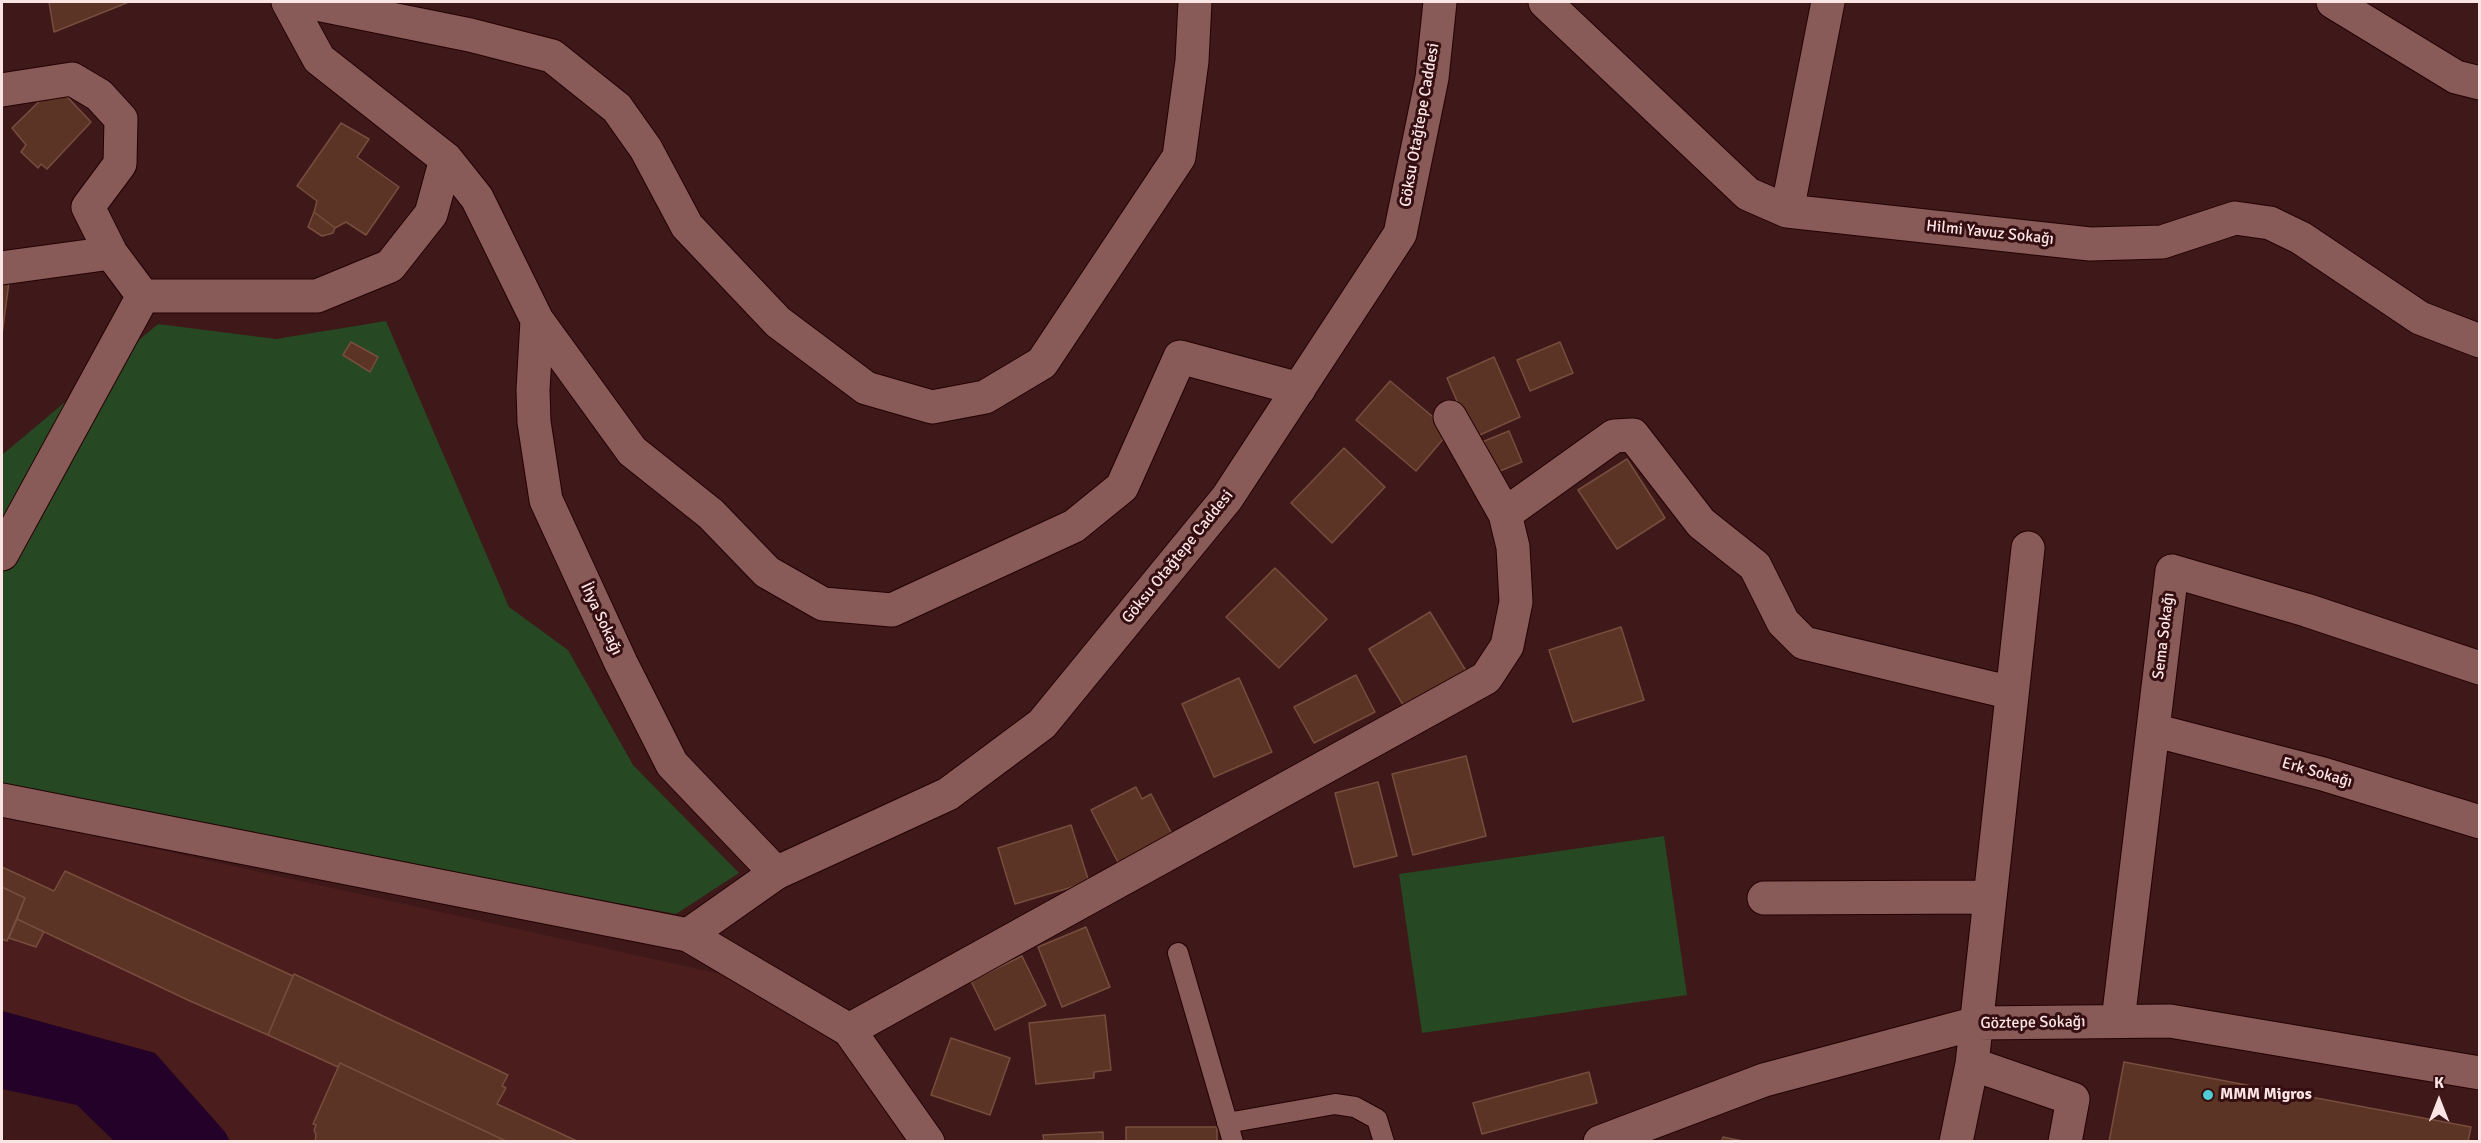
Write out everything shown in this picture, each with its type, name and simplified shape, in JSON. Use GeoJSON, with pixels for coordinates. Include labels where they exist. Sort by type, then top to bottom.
{"type":"FeatureCollection","features":[{"type":"Feature","properties":{"kind":"street"},"geometry":{"type":"LineString","coordinates":[[288,2],[319,59],[446,159],[477,198],[537,320],[632,451],[711,514],[766,572],[823,604],[892,610],[1074,526],[1122,487],[1180,357],[1299,389]]}},
{"type":"Feature","properties":{"kind":"street"},"geometry":{"type":"LineString","coordinates":[[307,2],[470,35],[552,56],[617,108],[646,148],[687,226],[778,322],[866,387],[932,407],[985,397],[1042,363],[1179,157],[1192,61],[1195,2]]}},
{"type":"Feature","properties":{"kind":"street","name":"Göksu Otağtepe Caddesi"},"geometry":{"type":"LineString","coordinates":[[688,935],[776,873],[948,794],[1042,724],[1227,498],[1400,234],[1432,78],[1440,2]]}},
{"type":"Feature","properties":{"kind":"street","name":"Hilmi Yavuz Sokağı"},"geometry":{"type":"LineString","coordinates":[[1545,2],[1748,194],[1787,211],[2090,244],[2162,242],[2235,219],[2270,224],[2301,238],[2420,318],[2480,340]]}},
{"type":"Feature","properties":{"kind":"street"},"geometry":{"type":"LineString","coordinates":[[1787,211],[1828,2]]}},
{"type":"Feature","properties":{"kind":"street"},"geometry":{"type":"LineString","coordinates":[[2333,2],[2456,77],[2480,83]]}},
{"type":"Feature","properties":{"kind":"street"},"geometry":{"type":"LineString","coordinates":[[2,90],[72,79],[99,95],[122,119],[120,164],[88,207],[111,253],[144,297]]}},
{"type":"Feature","properties":{"kind":"street"},"geometry":{"type":"LineString","coordinates":[[144,297],[317,297],[390,266],[431,214],[446,159]]}},
{"type":"Feature","properties":{"kind":"street"},"geometry":{"type":"LineString","coordinates":[[2,268],[111,253]]}},
{"type":"Feature","properties":{"kind":"street"},"geometry":{"type":"LineString","coordinates":[[2,554],[144,297]]}},
{"type":"Feature","properties":{"kind":"street","name":"İhya Sokağı"},"geometry":{"type":"LineString","coordinates":[[537,320],[533,390],[534,422],[546,500],[621,663],[672,764],[776,873]]}},
{"type":"Feature","properties":{"kind":"street"},"geometry":{"type":"LineString","coordinates":[[849,1029],[1486,678],[1507,646],[1516,602],[1513,547],[1505,514],[1450,417]]}},
{"type":"Feature","properties":{"kind":"street"},"geometry":{"type":"LineString","coordinates":[[1505,514],[1614,436],[1633,435],[1701,523],[1755,566],[1783,622],[1804,643],[2012,693]]}},
{"type":"Feature","properties":{"kind":"street"},"geometry":{"type":"LineString","coordinates":[[1956,1142],[1972,1064],[1977,1023],[2028,549]]}},
{"type":"Feature","properties":{"kind":"street","name":"Sema Sokağı"},"geometry":{"type":"LineString","coordinates":[[2118,1022],[2172,571],[2306,610],[2480,668]]}},
{"type":"Feature","properties":{"kind":"street","name":"Erk Sokağı"},"geometry":{"type":"LineString","coordinates":[[2153,730],[2323,774],[2480,822]]}},
{"type":"Feature","properties":{"kind":"street"},"geometry":{"type":"LineString","coordinates":[[2,800],[688,935],[849,1029],[928,1142]]}},
{"type":"Feature","properties":{"kind":"street"},"geometry":{"type":"LineString","coordinates":[[1764,898],[1990,897]]}},
{"type":"Feature","properties":{"kind":"street","name":"Göztepe Sokağı"},"geometry":{"type":"LineString","coordinates":[[1600,1142],[1764,1080],[1977,1023],[2170,1022],[2480,1073]]}},
{"type":"Feature","properties":{"kind":"street"},"geometry":{"type":"LineString","coordinates":[[1972,1064],[2073,1099],[2065,1142]]}},
{"type":"Feature","properties":{"kind":"lane"},"geometry":{"type":"LineString","coordinates":[[1178,953],[1230,1132],[1335,1104],[1355,1107],[1377,1119],[1384,1142]]}},
{"type":"Feature","properties":{"kind":"shaded area"},"geometry":{"type":"Polygon","coordinates":[[[2,815],[753,981],[864,1065],[910,1141],[230,1141],[225,1132],[155,1053],[2,1011],[2,815]]]}},
{"type":"Feature","properties":{"kind":"shaded area"},"geometry":{"type":"Polygon","coordinates":[[[2,1011],[155,1053],[225,1132],[230,1141],[114,1141],[77,1105],[2,1089],[2,1011]]]}},
{"type":"Feature","properties":{"kind":"green space"},"geometry":{"type":"Polygon","coordinates":[[[386,321],[509,607],[568,650],[633,765],[739,873],[676,914],[2,789],[2,455],[158,324],[276,339],[386,321]]]}},
{"type":"Feature","properties":{"kind":"green space"},"geometry":{"type":"Polygon","coordinates":[[[1664,836],[1687,995],[1422,1033],[1399,874],[1664,836]]]}},
{"type":"Feature","properties":{"kind":"building"},"geometry":{"type":"Polygon","coordinates":[[[49,2],[129,2],[54,32],[49,2]]]}},
{"type":"Feature","properties":{"kind":"building"},"geometry":{"type":"Polygon","coordinates":[[[56,85],[91,122],[47,169],[41,164],[38,168],[21,152],[26,145],[12,128],[56,85]]]}},
{"type":"Feature","properties":{"kind":"building"},"geometry":{"type":"Polygon","coordinates":[[[341,123],[369,139],[357,157],[399,187],[366,235],[346,222],[335,228],[314,212],[317,201],[297,186],[341,123]]]}},
{"type":"Feature","properties":{"kind":"building"},"geometry":{"type":"Polygon","coordinates":[[[314,212],[335,228],[333,233],[322,236],[308,227],[314,212]]]}},
{"type":"Feature","properties":{"kind":"building"},"geometry":{"type":"Polygon","coordinates":[[[2,274],[10,274],[2,335],[2,274]]]}},
{"type":"Feature","properties":{"kind":"building"},"geometry":{"type":"Polygon","coordinates":[[[351,342],[378,357],[370,372],[343,355],[351,342]]]}},
{"type":"Feature","properties":{"kind":"building"},"geometry":{"type":"Polygon","coordinates":[[[1560,342],[1573,373],[1530,391],[1517,360],[1560,342]]]}},
{"type":"Feature","properties":{"kind":"building"},"geometry":{"type":"Polygon","coordinates":[[[1494,357],[1520,417],[1473,438],[1447,378],[1494,357]]]}},
{"type":"Feature","properties":{"kind":"building"},"geometry":{"type":"Polygon","coordinates":[[[1390,381],[1450,431],[1416,471],[1356,420],[1390,381]]]}},
{"type":"Feature","properties":{"kind":"building"},"geometry":{"type":"Polygon","coordinates":[[[1509,431],[1522,462],[1490,475],[1477,444],[1509,431]]]}},
{"type":"Feature","properties":{"kind":"building"},"geometry":{"type":"Polygon","coordinates":[[[1344,448],[1385,487],[1332,543],[1291,503],[1344,448]]]}},
{"type":"Feature","properties":{"kind":"building"},"geometry":{"type":"Polygon","coordinates":[[[1627,459],[1665,518],[1617,549],[1578,490],[1627,459]]]}},
{"type":"Feature","properties":{"kind":"building"},"geometry":{"type":"Polygon","coordinates":[[[1275,568],[1327,619],[1279,668],[1226,617],[1275,568]]]}},
{"type":"Feature","properties":{"kind":"building"},"geometry":{"type":"Polygon","coordinates":[[[1430,612],[1466,671],[1405,708],[1369,649],[1430,612]]]}},
{"type":"Feature","properties":{"kind":"building"},"geometry":{"type":"Polygon","coordinates":[[[1621,627],[1644,700],[1573,722],[1549,650],[1621,627]]]}},
{"type":"Feature","properties":{"kind":"building"},"geometry":{"type":"Polygon","coordinates":[[[1356,675],[1375,712],[1314,743],[1294,707],[1356,675]]]}},
{"type":"Feature","properties":{"kind":"building"},"geometry":{"type":"Polygon","coordinates":[[[1239,678],[1272,752],[1214,777],[1182,704],[1239,678]]]}},
{"type":"Feature","properties":{"kind":"building"},"geometry":{"type":"Polygon","coordinates":[[[1466,756],[1486,836],[1413,855],[1392,774],[1466,756]]]}},
{"type":"Feature","properties":{"kind":"building"},"geometry":{"type":"Polygon","coordinates":[[[1378,782],[1397,856],[1354,867],[1335,793],[1378,782]]]}},
{"type":"Feature","properties":{"kind":"building"},"geometry":{"type":"Polygon","coordinates":[[[1136,787],[1142,799],[1151,794],[1176,842],[1122,870],[1091,810],[1136,787]]]}},
{"type":"Feature","properties":{"kind":"building"},"geometry":{"type":"Polygon","coordinates":[[[1071,825],[1089,882],[1015,904],[998,848],[1071,825]]]}},
{"type":"Feature","properties":{"kind":"building"},"geometry":{"type":"Polygon","coordinates":[[[2,867],[54,891],[65,871],[293,976],[268,1035],[190,1001],[17,919],[25,898],[2,887],[2,867]]]}},
{"type":"Feature","properties":{"kind":"building"},"geometry":{"type":"Polygon","coordinates":[[[2,887],[25,898],[7,941],[2,939],[2,887]]]}},
{"type":"Feature","properties":{"kind":"building"},"geometry":{"type":"Polygon","coordinates":[[[17,919],[44,932],[36,947],[9,938],[17,919]]]}},
{"type":"Feature","properties":{"kind":"building"},"geometry":{"type":"Polygon","coordinates":[[[1086,927],[1110,987],[1062,1007],[1038,947],[1086,927]]]}},
{"type":"Feature","properties":{"kind":"building"},"geometry":{"type":"Polygon","coordinates":[[[1022,956],[1046,1005],[995,1030],[971,981],[1022,956]]]}},
{"type":"Feature","properties":{"kind":"building"},"geometry":{"type":"Polygon","coordinates":[[[294,974],[508,1075],[502,1086],[506,1088],[497,1104],[579,1142],[508,1142],[340,1063],[338,1067],[268,1035],[294,974]]]}},
{"type":"Feature","properties":{"kind":"building"},"geometry":{"type":"Polygon","coordinates":[[[1105,1015],[1111,1070],[1094,1072],[1094,1078],[1036,1084],[1029,1023],[1105,1015]]]}},
{"type":"Feature","properties":{"kind":"building"},"geometry":{"type":"Polygon","coordinates":[[[951,1038],[1010,1058],[990,1115],[931,1095],[951,1038]]]}},
{"type":"Feature","properties":{"kind":"building","name":"MMM Migros"},"geometry":{"type":"Polygon","coordinates":[[[2124,1062],[2471,1127],[2468,1142],[2109,1142],[2124,1062]]]}},
{"type":"Feature","properties":{"kind":"building"},"geometry":{"type":"Polygon","coordinates":[[[340,1063],[508,1142],[315,1142],[316,1125],[313,1124],[340,1063]]]}},
{"type":"Feature","properties":{"kind":"building"},"geometry":{"type":"Polygon","coordinates":[[[1589,1072],[1597,1103],[1482,1134],[1473,1103],[1589,1072]]]}},
{"type":"Feature","properties":{"kind":"building"},"geometry":{"type":"Polygon","coordinates":[[[1126,1127],[1217,1127],[1217,1142],[1126,1142],[1126,1127]]]}},
{"type":"Feature","properties":{"kind":"building"},"geometry":{"type":"Polygon","coordinates":[[[1103,1132],[1103,1142],[1044,1142],[1043,1135],[1103,1132]]]}},
{"type":"Feature","properties":{"kind":"building"},"geometry":{"type":"Polygon","coordinates":[[[1723,1137],[1747,1142],[1721,1142],[1723,1137]]]}},
{"type":"Feature","properties":{"kind":"place","name":"MMM Migros"},"geometry":{"type":"Point","coordinates":[2208,1095]}}]}
